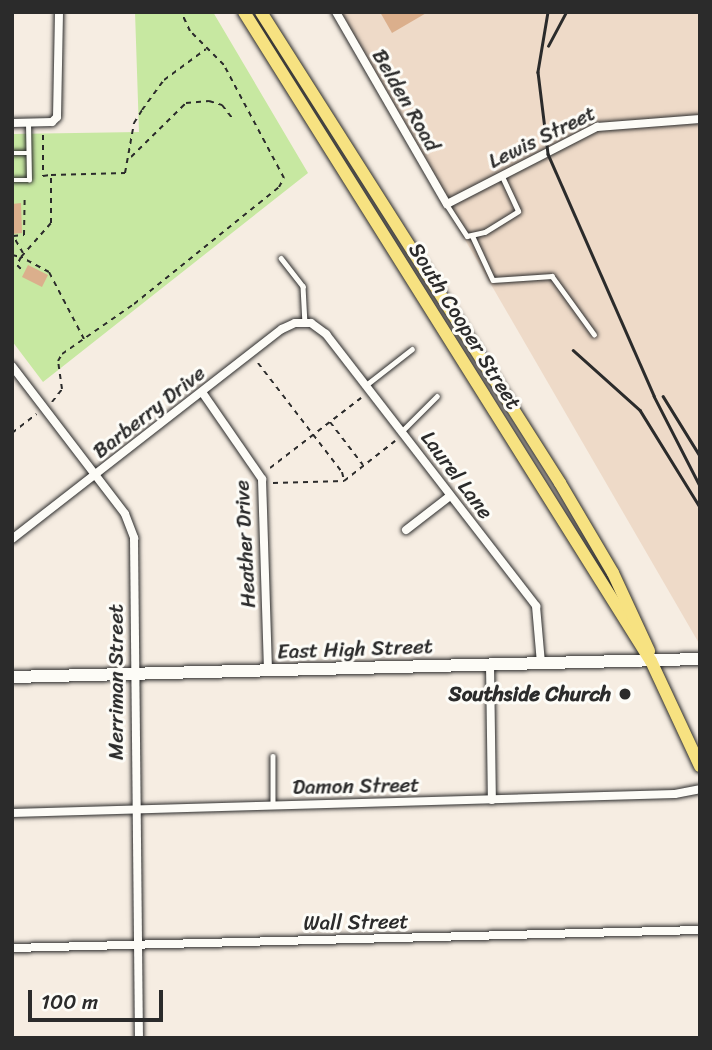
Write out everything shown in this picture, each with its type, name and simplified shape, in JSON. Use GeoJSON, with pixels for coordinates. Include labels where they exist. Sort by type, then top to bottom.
{"type":"FeatureCollection","features":[{"type":"Feature","properties":{"kind":"main road","name":"South Cooper Street"},"geometry":{"type":"LineString","coordinates":[[244,12],[651,662]]}},
{"type":"Feature","properties":{"kind":"main road","name":"South Cooper Street"},"geometry":{"type":"LineString","coordinates":[[261,12],[561,483],[613,573],[700,766]]}},
{"type":"Feature","properties":{"kind":"street"},"geometry":{"type":"LineString","coordinates":[[12,123],[55,120],[60,111],[59,12]]}},
{"type":"Feature","properties":{"kind":"street","name":"Belden Road"},"geometry":{"type":"LineString","coordinates":[[336,12],[447,204]]}},
{"type":"Feature","properties":{"kind":"street","name":"Lewis Street"},"geometry":{"type":"LineString","coordinates":[[447,204],[597,127],[700,119]]}},
{"type":"Feature","properties":{"kind":"street","name":"Laurel Lane"},"geometry":{"type":"LineString","coordinates":[[308,323],[326,334],[536,606],[540,615],[541,663]]}},
{"type":"Feature","properties":{"kind":"street","name":"Barberry Drive"},"geometry":{"type":"LineString","coordinates":[[12,539],[282,329],[308,323]]}},
{"type":"Feature","properties":{"kind":"street","name":"Merriman Street"},"geometry":{"type":"LineString","coordinates":[[12,366],[125,514],[134,538],[132,674],[139,1038]]}},
{"type":"Feature","properties":{"kind":"street","name":"Heather Drive"},"geometry":{"type":"LineString","coordinates":[[202,392],[262,479],[268,670]]}},
{"type":"Feature","properties":{"kind":"street"},"geometry":{"type":"LineString","coordinates":[[406,530],[450,496]]}},
{"type":"Feature","properties":{"kind":"street","name":"East High Street"},"geometry":{"type":"LineString","coordinates":[[12,677],[700,659]]}},
{"type":"Feature","properties":{"kind":"street"},"geometry":{"type":"LineString","coordinates":[[490,664],[492,800]]}},
{"type":"Feature","properties":{"kind":"street","name":"Damon Street"},"geometry":{"type":"LineString","coordinates":[[12,813],[675,794],[700,789]]}},
{"type":"Feature","properties":{"kind":"street","name":"Wall Street"},"geometry":{"type":"LineString","coordinates":[[12,948],[700,930]]}},
{"type":"Feature","properties":{"kind":"lane"},"geometry":{"type":"LineString","coordinates":[[12,180],[29,180],[28,123]]}},
{"type":"Feature","properties":{"kind":"lane"},"geometry":{"type":"LineString","coordinates":[[12,153],[28,153]]}},
{"type":"Feature","properties":{"kind":"lane"},"geometry":{"type":"LineString","coordinates":[[473,237],[518,211],[502,176]]}},
{"type":"Feature","properties":{"kind":"lane"},"geometry":{"type":"LineString","coordinates":[[447,204],[464,233],[473,237],[493,280],[552,276],[594,334]]}},
{"type":"Feature","properties":{"kind":"lane"},"geometry":{"type":"LineString","coordinates":[[281,258],[303,286],[308,323]]}},
{"type":"Feature","properties":{"kind":"lane"},"geometry":{"type":"LineString","coordinates":[[365,386],[412,349]]}},
{"type":"Feature","properties":{"kind":"lane"},"geometry":{"type":"LineString","coordinates":[[401,432],[437,396]]}},
{"type":"Feature","properties":{"kind":"lane"},"geometry":{"type":"LineString","coordinates":[[273,756],[274,806]]}},
{"type":"Feature","properties":{"kind":"path"},"geometry":{"type":"LineString","coordinates":[[54,400],[62,389],[58,361],[279,187],[284,178],[224,65],[207,48],[181,12]]}},
{"type":"Feature","properties":{"kind":"path"},"geometry":{"type":"LineString","coordinates":[[43,135],[43,176],[125,173],[131,158],[134,123],[151,96],[164,80],[207,48]]}},
{"type":"Feature","properties":{"kind":"path"},"geometry":{"type":"LineString","coordinates":[[131,158],[186,103],[209,101],[222,105],[232,118]]}},
{"type":"Feature","properties":{"kind":"path"},"geometry":{"type":"LineString","coordinates":[[22,270],[17,265],[23,253],[51,223],[51,175]]}},
{"type":"Feature","properties":{"kind":"path"},"geometry":{"type":"LineString","coordinates":[[23,253],[13,236],[24,235],[25,195]]}},
{"type":"Feature","properties":{"kind":"path"},"geometry":{"type":"LineString","coordinates":[[12,255],[49,272],[84,339]]}},
{"type":"Feature","properties":{"kind":"path"},"geometry":{"type":"LineString","coordinates":[[258,363],[342,472],[344,481]]}},
{"type":"Feature","properties":{"kind":"path"},"geometry":{"type":"LineString","coordinates":[[271,467],[362,398]]}},
{"type":"Feature","properties":{"kind":"path"},"geometry":{"type":"LineString","coordinates":[[12,433],[36,414]]}},
{"type":"Feature","properties":{"kind":"path"},"geometry":{"type":"LineString","coordinates":[[330,422],[364,466]]}},
{"type":"Feature","properties":{"kind":"path"},"geometry":{"type":"LineString","coordinates":[[273,483],[344,481],[395,441]]}},
{"type":"Feature","properties":{"kind":"shaded area"},"geometry":{"type":"Polygon","coordinates":[[[333,12],[700,12],[700,645],[333,12]]]}},
{"type":"Feature","properties":{"kind":"green space"},"geometry":{"type":"Polygon","coordinates":[[[135,12],[213,12],[308,173],[43,382],[12,341],[12,134],[139,132],[135,12]]]}},
{"type":"Feature","properties":{"kind":"building"},"geometry":{"type":"Polygon","coordinates":[[[380,12],[428,12],[392,33],[380,12]]]}},
{"type":"Feature","properties":{"kind":"building"},"geometry":{"type":"Polygon","coordinates":[[[21,203],[22,233],[12,234],[12,204],[21,203]]]}},
{"type":"Feature","properties":{"kind":"building"},"geometry":{"type":"Polygon","coordinates":[[[28,265],[48,275],[42,287],[22,277],[28,265]]]}},
{"type":"Feature","properties":{"kind":"railway"},"geometry":{"type":"LineString","coordinates":[[548,12],[538,72],[548,154],[654,396],[700,486]]}},
{"type":"Feature","properties":{"kind":"railway"},"geometry":{"type":"LineString","coordinates":[[548,46],[566,12]]}},
{"type":"Feature","properties":{"kind":"railway"},"geometry":{"type":"LineString","coordinates":[[573,350],[640,410],[700,507]]}},
{"type":"Feature","properties":{"kind":"railway"},"geometry":{"type":"LineString","coordinates":[[663,396],[700,456]]}},
{"type":"Feature","properties":{"kind":"place","name":"Southside Church"},"geometry":{"type":"Point","coordinates":[625,694]}}]}
